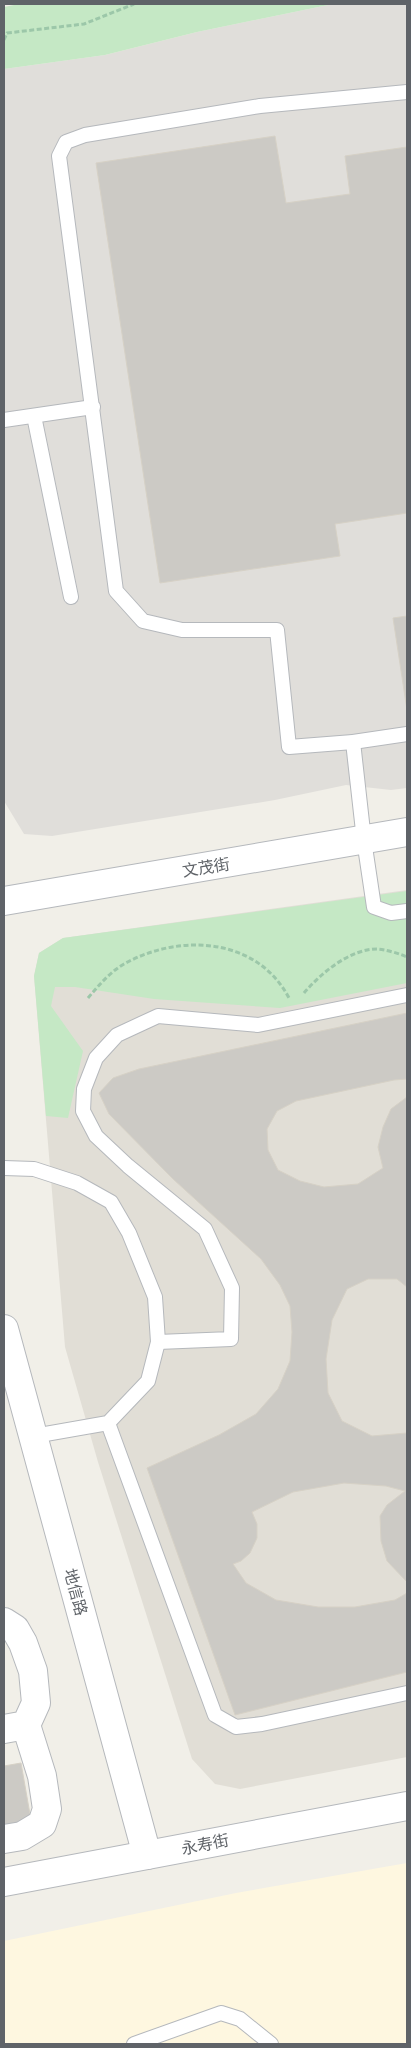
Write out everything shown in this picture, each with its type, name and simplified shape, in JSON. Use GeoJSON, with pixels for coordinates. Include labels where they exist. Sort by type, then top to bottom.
{"type":"FeatureCollection","features":[{"type":"Feature","properties":{"kind":"street","name":"文茂街"},"geometry":{"type":"LineString","coordinates":[[4,900],[407,832]]}},
{"type":"Feature","properties":{"kind":"street","name":"地信路"},"geometry":{"type":"LineString","coordinates":[[5,1338],[34,1436],[147,1855]]}},
{"type":"Feature","properties":{"kind":"street"},"geometry":{"type":"LineString","coordinates":[[4,1622],[15,1629],[24,1644],[33,1671],[36,1703],[15,1727],[42,1776],[47,1809],[42,1824],[22,1836],[4,1839]]}},
{"type":"Feature","properties":{"kind":"street","name":"永寿街"},"geometry":{"type":"LineString","coordinates":[[4,1882],[407,1806]]}},
{"type":"Feature","properties":{"kind":"lane"},"geometry":{"type":"LineString","coordinates":[[407,92],[260,106],[85,135],[66,142],[59,156],[116,590],[143,621],[158,625],[182,630],[277,630],[289,747],[353,742],[407,734]]}},
{"type":"Feature","properties":{"kind":"lane"},"geometry":{"type":"LineString","coordinates":[[4,420],[93,407]]}},
{"type":"Feature","properties":{"kind":"lane"},"geometry":{"type":"LineString","coordinates":[[34,416],[71,597]]}},
{"type":"Feature","properties":{"kind":"lane"},"geometry":{"type":"LineString","coordinates":[[353,742],[374,907],[391,913],[407,911]]}},
{"type":"Feature","properties":{"kind":"lane"},"geometry":{"type":"LineString","coordinates":[[158,1342],[231,1339],[232,1288],[205,1229],[128,1166],[96,1136],[83,1111],[84,1089],[96,1058],[117,1035],[158,1016],[258,1025],[292,1012],[407,995]]}},
{"type":"Feature","properties":{"kind":"lane"},"geometry":{"type":"LineString","coordinates":[[4,1168],[34,1169],[77,1183],[112,1202],[129,1233],[155,1297],[158,1342],[148,1381],[108,1424],[34,1436]]}},
{"type":"Feature","properties":{"kind":"lane"},"geometry":{"type":"LineString","coordinates":[[108,1424],[215,1715],[236,1727],[262,1724],[407,1693]]}},
{"type":"Feature","properties":{"kind":"lane"},"geometry":{"type":"LineString","coordinates":[[134,2044],[221,2014],[240,2019],[271,2044]]}},
{"type":"Feature","properties":{"kind":"path"},"geometry":{"type":"LineString","coordinates":[[4,40],[8,33],[84,24],[134,4]]}},
{"type":"Feature","properties":{"kind":"path"},"geometry":{"type":"LineString","coordinates":[[88,998],[103,980],[123,964],[151,951],[179,944],[211,945],[254,960],[272,974],[284,989],[292,1012]]}},
{"type":"Feature","properties":{"kind":"path"},"geometry":{"type":"LineString","coordinates":[[292,1012],[326,971],[362,951],[380,949],[407,957]]}},
{"type":"Feature","properties":{"kind":"shaded area"},"geometry":{"type":"Polygon","coordinates":[[[333,4],[407,4],[407,788],[391,790],[346,785],[275,800],[52,836],[24,834],[4,801],[4,69],[105,55],[197,32],[333,4]]]}},
{"type":"Feature","properties":{"kind":"shaded area"},"geometry":{"type":"Polygon","coordinates":[[[407,890],[407,1757],[240,1789],[215,1784],[192,1759],[98,1462],[65,1347],[34,976],[39,953],[63,938],[407,890]]]}},
{"type":"Feature","properties":{"kind":"shaded area"},"geometry":{"type":"Polygon","coordinates":[[[407,1863],[407,2044],[4,2044],[4,1941],[236,1893],[407,1863]]]}},
{"type":"Feature","properties":{"kind":"green space"},"geometry":{"type":"Polygon","coordinates":[[[19,4],[333,4],[197,32],[105,55],[4,69],[4,7],[19,4]]]}},
{"type":"Feature","properties":{"kind":"green space"},"geometry":{"type":"Polygon","coordinates":[[[407,891],[407,983],[280,1008],[154,999],[75,987],[55,987],[51,1006],[83,1051],[68,1118],[46,1116],[34,976],[39,953],[63,938],[407,891]]]}},
{"type":"Feature","properties":{"kind":"building"},"geometry":{"type":"Polygon","coordinates":[[[275,136],[286,203],[350,194],[345,156],[407,147],[407,513],[335,524],[340,556],[160,583],[96,163],[275,136]]]}},
{"type":"Feature","properties":{"kind":"building"},"geometry":{"type":"Polygon","coordinates":[[[407,616],[407,710],[393,618],[407,616]]]}},
{"type":"Feature","properties":{"kind":"building"},"geometry":{"type":"Polygon","coordinates":[[[407,1013],[407,1079],[394,1080],[296,1101],[277,1111],[267,1129],[268,1150],[278,1170],[300,1181],[324,1187],[358,1184],[383,1168],[378,1147],[383,1127],[391,1109],[407,1097],[407,1287],[397,1279],[368,1279],[347,1289],[332,1320],[326,1359],[328,1393],[342,1421],[372,1436],[407,1433],[407,1582],[387,1561],[381,1541],[380,1516],[387,1505],[405,1491],[386,1486],[344,1483],[293,1492],[252,1512],[257,1524],[257,1538],[250,1553],[241,1561],[233,1564],[246,1583],[276,1600],[318,1607],[355,1607],[395,1600],[407,1593],[407,1672],[235,1715],[147,1468],[219,1435],[256,1414],[278,1389],[290,1361],[292,1332],[290,1306],[280,1285],[261,1259],[173,1179],[109,1114],[99,1093],[113,1078],[139,1069],[407,1013]]]}},
{"type":"Feature","properties":{"kind":"building"},"geometry":{"type":"Polygon","coordinates":[[[21,1763],[31,1820],[4,1825],[4,1766],[21,1763]]]}}]}
